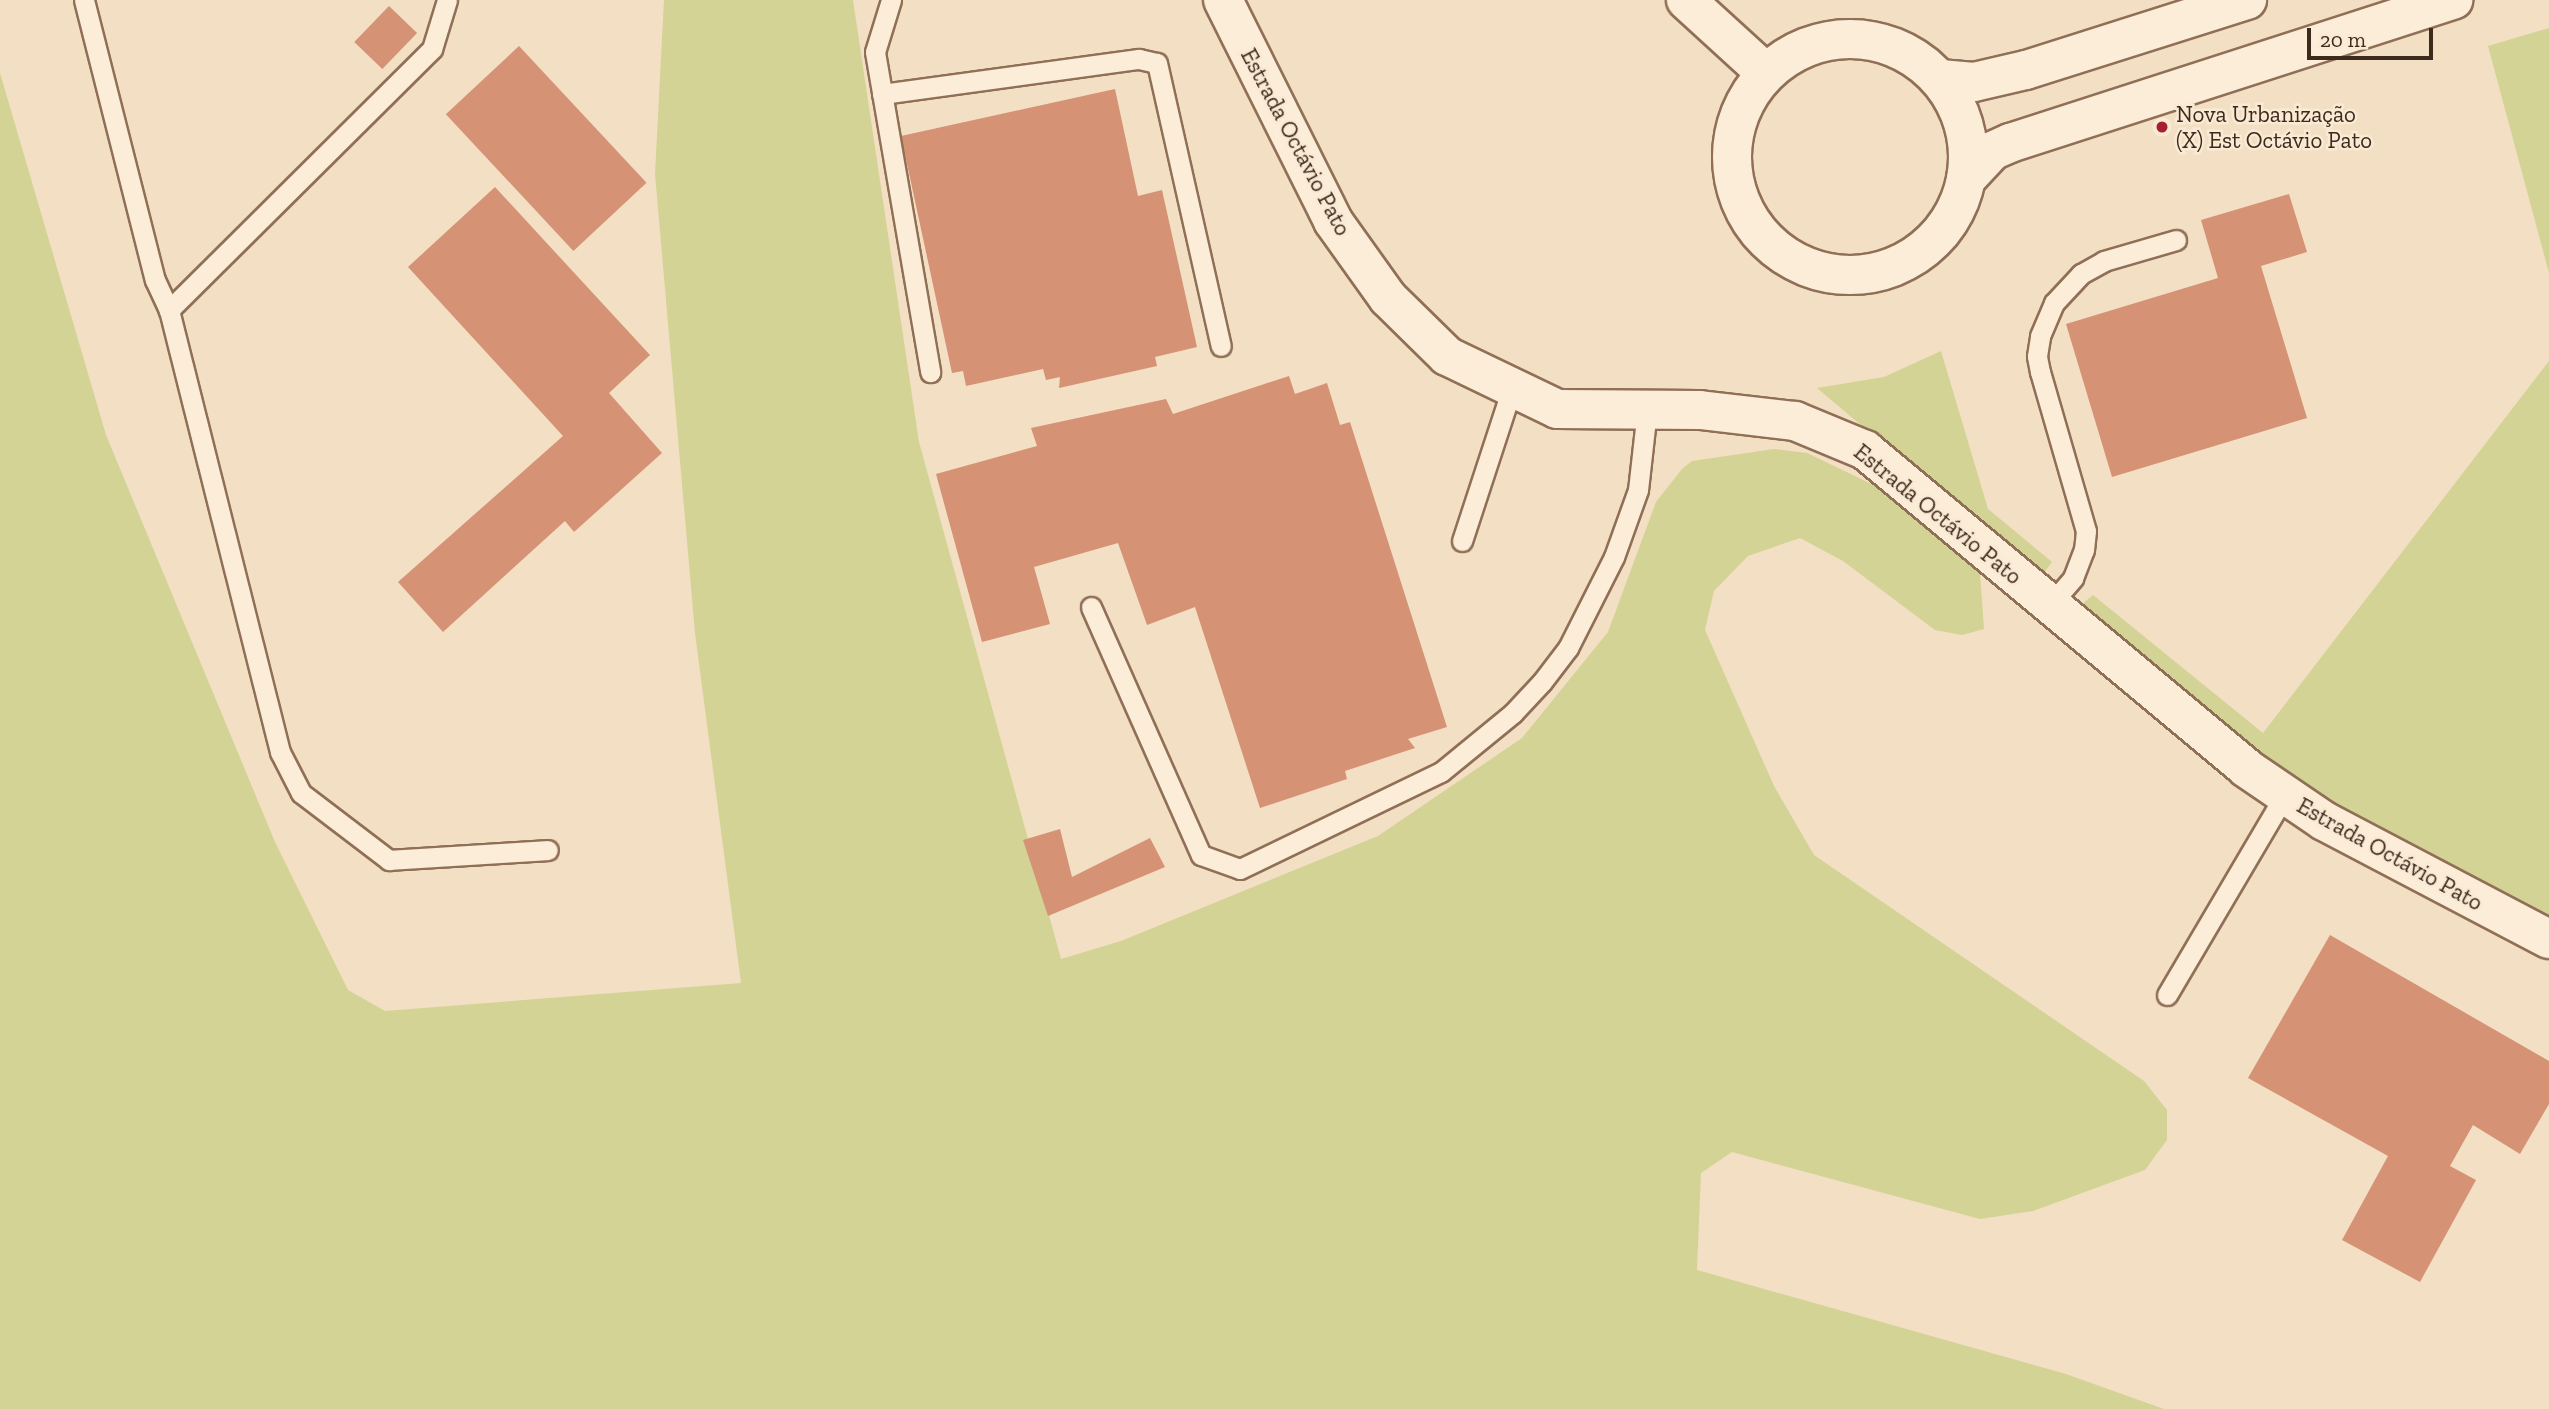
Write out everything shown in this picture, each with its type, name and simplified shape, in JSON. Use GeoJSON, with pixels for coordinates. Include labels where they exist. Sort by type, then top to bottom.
{"type":"FeatureCollection","features":[{"type":"Feature","properties":{"kind":"street","name":"Estrada Octávio Pato"},"geometry":{"type":"LineString","coordinates":[[1223,0],[1333,220],[1388,298],[1447,356],[1557,409],[1700,410],[1795,421],[1865,450],[2165,704],[2285,795],[2364,844],[2549,939]]}},
{"type":"Feature","properties":{"kind":"street"},"geometry":{"type":"LineString","coordinates":[[1686,0],[1766,74]]}},
{"type":"Feature","properties":{"kind":"street"},"geometry":{"type":"LineString","coordinates":[[1940,79],[1974,82],[2025,70],[2247,0]]}},
{"type":"Feature","properties":{"kind":"street"},"geometry":{"type":"LineString","coordinates":[[1966,179],[1986,156],[2010,142],[2453,0]]}},
{"type":"Feature","properties":{"kind":"street"},"geometry":{"type":"LineString","coordinates":[[1840,38],[1868,39],[1895,47],[1919,60],[1940,79],[1956,102],[1965,129],[1968,154],[1966,179],[1959,203],[1947,225],[1931,244],[1888,269],[1838,275],[1812,269],[1788,257],[1768,241],[1751,220],[1740,197],[1734,171],[1733,144],[1738,119],[1750,94],[1766,74],[1787,56],[1813,44],[1840,38]]}},
{"type":"Feature","properties":{"kind":"lane"},"geometry":{"type":"LineString","coordinates":[[84,0],[155,280],[169,310],[280,752],[301,793],[389,860],[548,850]]}},
{"type":"Feature","properties":{"kind":"lane"},"geometry":{"type":"LineString","coordinates":[[169,310],[432,49],[447,0]]}},
{"type":"Feature","properties":{"kind":"lane"},"geometry":{"type":"LineString","coordinates":[[891,0],[875,52],[930,372]]}},
{"type":"Feature","properties":{"kind":"lane"},"geometry":{"type":"LineString","coordinates":[[882,94],[1139,59],[1157,63],[1221,346]]}},
{"type":"Feature","properties":{"kind":"lane"},"geometry":{"type":"LineString","coordinates":[[2049,606],[2073,578],[2084,550],[2086,531],[2040,372],[2037,356],[2040,336],[2054,303],[2081,274],[2104,261],[2176,240]]}},
{"type":"Feature","properties":{"kind":"lane"},"geometry":{"type":"LineString","coordinates":[[1462,541],[1512,388]]}},
{"type":"Feature","properties":{"kind":"lane"},"geometry":{"type":"LineString","coordinates":[[1091,607],[1201,855],[1240,869],[1441,772],[1513,713],[1542,682],[1568,648],[1614,557],[1638,491],[1647,410]]}},
{"type":"Feature","properties":{"kind":"lane"},"geometry":{"type":"LineString","coordinates":[[2167,995],[2285,795]]}},
{"type":"Feature","properties":{"kind":"green space"},"geometry":{"type":"Polygon","coordinates":[[[664,0],[853,0],[919,442],[1061,959],[1121,941],[1378,836],[1522,738],[1608,632],[1656,502],[1682,469],[1692,461],[1774,449],[1807,453],[1884,490],[1980,573],[1984,629],[1962,635],[1935,630],[1843,561],[1800,538],[1748,556],[1714,591],[1705,630],[1774,786],[1814,855],[2144,1081],[2167,1110],[2167,1140],[2145,1170],[2033,1211],[1980,1219],[1732,1152],[1701,1173],[1697,1270],[2066,1374],[2164,1409],[0,1409],[0,73],[106,435],[275,842],[348,990],[385,1011],[741,983],[695,633],[655,174],[664,0]]]}},
{"type":"Feature","properties":{"kind":"green space"},"geometry":{"type":"Polygon","coordinates":[[[2549,28],[2549,273],[2488,46],[2549,28]]]}},
{"type":"Feature","properties":{"kind":"green space"},"geometry":{"type":"Polygon","coordinates":[[[1941,351],[1988,509],[2052,562],[2041,577],[1817,388],[1884,377],[1941,351]]]}},
{"type":"Feature","properties":{"kind":"green space"},"geometry":{"type":"Polygon","coordinates":[[[2549,361],[2549,920],[2377,833],[2279,770],[2082,604],[2093,595],[2263,733],[2549,361]]]}},
{"type":"Feature","properties":{"kind":"building"},"geometry":{"type":"Polygon","coordinates":[[[389,6],[417,33],[382,69],[354,42],[389,6]]]}},
{"type":"Feature","properties":{"kind":"building"},"geometry":{"type":"Polygon","coordinates":[[[519,46],[647,183],[573,251],[446,114],[519,46]]]}},
{"type":"Feature","properties":{"kind":"building"},"geometry":{"type":"Polygon","coordinates":[[[1115,89],[1138,196],[1162,190],[1197,347],[1155,357],[1157,366],[1059,388],[1060,377],[1046,380],[1043,369],[966,386],[963,371],[952,373],[901,136],[1115,89]]]}},
{"type":"Feature","properties":{"kind":"building"},"geometry":{"type":"Polygon","coordinates":[[[495,187],[650,355],[609,393],[662,453],[574,532],[565,521],[443,632],[398,582],[563,436],[408,267],[495,187]]]}},
{"type":"Feature","properties":{"kind":"building"},"geometry":{"type":"Polygon","coordinates":[[[2289,194],[2307,252],[2261,266],[2307,418],[2112,477],[2066,324],[2218,278],[2201,220],[2289,194]]]}},
{"type":"Feature","properties":{"kind":"building"},"geometry":{"type":"Polygon","coordinates":[[[1289,376],[1295,394],[1327,383],[1340,425],[1350,422],[1447,727],[1408,739],[1415,748],[1345,771],[1347,779],[1260,808],[1195,607],[1147,625],[1118,543],[1034,567],[1050,624],[982,642],[936,474],[1037,446],[1031,428],[1166,399],[1173,414],[1289,376]]]}},
{"type":"Feature","properties":{"kind":"building"},"geometry":{"type":"Polygon","coordinates":[[[1060,829],[1072,877],[1150,838],[1165,867],[1048,916],[1023,840],[1060,829]]]}},
{"type":"Feature","properties":{"kind":"building"},"geometry":{"type":"Polygon","coordinates":[[[2330,935],[2549,1061],[2549,1104],[2520,1154],[2473,1125],[2450,1166],[2476,1180],[2420,1282],[2342,1240],[2388,1156],[2248,1078],[2330,935]]]}},
{"type":"Feature","properties":{"kind":"place","name":"Nova Urbanização (X) Est Octávio Pato"},"geometry":{"type":"Point","coordinates":[2162,127]}}]}
